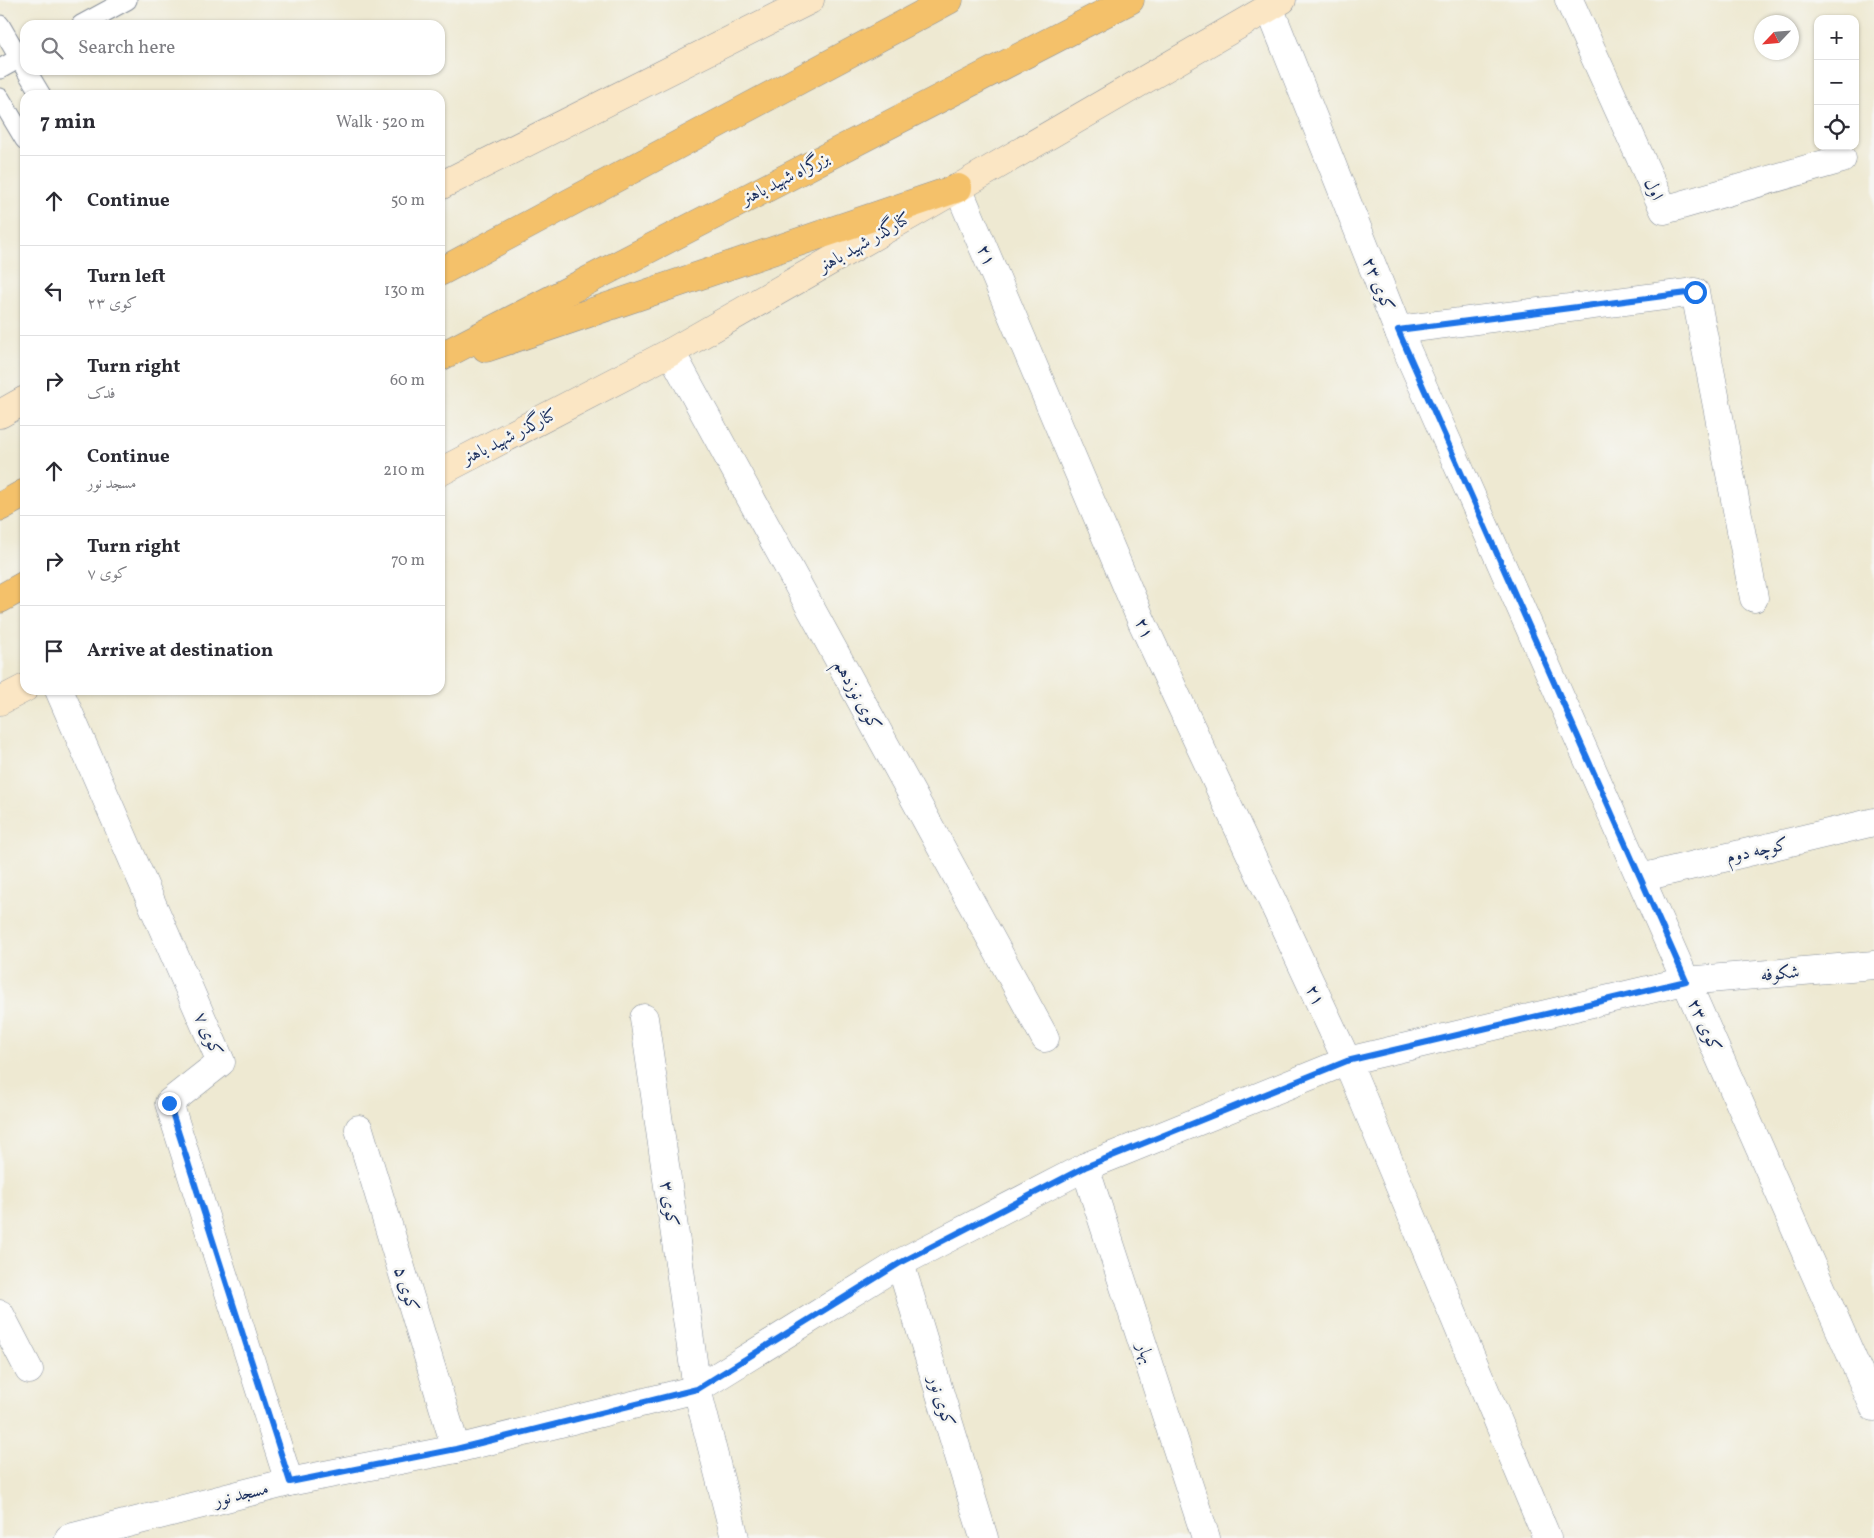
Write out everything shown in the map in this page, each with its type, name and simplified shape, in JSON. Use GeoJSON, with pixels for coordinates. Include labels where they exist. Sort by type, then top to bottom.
{"type":"FeatureCollection","features":[{"type":"Feature","properties":{"kind":"highway"},"geometry":{"type":"LineString","coordinates":[[445,269],[949,0]]}},
{"type":"Feature","properties":{"kind":"highway","name":"بزرگراه شهید باهنر"},"geometry":{"type":"LineString","coordinates":[[445,354],[1130,0]]}},
{"type":"Feature","properties":{"kind":"highway"},"geometry":{"type":"LineString","coordinates":[[445,362],[958,188]]}},
{"type":"Feature","properties":{"kind":"highway"},"geometry":{"type":"LineString","coordinates":[[0,506],[20,496]]}},
{"type":"Feature","properties":{"kind":"highway"},"geometry":{"type":"LineString","coordinates":[[0,599],[20,588]]}},
{"type":"Feature","properties":{"kind":"main road"},"geometry":{"type":"LineString","coordinates":[[445,183],[810,0]]}},
{"type":"Feature","properties":{"kind":"main road","name":"کنارگذر شهید باهنر"},"geometry":{"type":"LineString","coordinates":[[445,469],[671,352],[1275,4]]}},
{"type":"Feature","properties":{"kind":"main road"},"geometry":{"type":"LineString","coordinates":[[0,414],[20,403]]}},
{"type":"Feature","properties":{"kind":"main road"},"geometry":{"type":"LineString","coordinates":[[0,701],[20,691]]}},
{"type":"Feature","properties":{"kind":"street","name":"اول"},"geometry":{"type":"LineString","coordinates":[[1569,0],[1664,210],[1842,159]]}},
{"type":"Feature","properties":{"kind":"street","name":"کوی ۲۳"},"geometry":{"type":"LineString","coordinates":[[1275,4],[1398,330],[1686,981],[1867,1373],[1874,1408]]}},
{"type":"Feature","properties":{"kind":"street","name":"۲۱"},"geometry":{"type":"LineString","coordinates":[[958,188],[1142,622],[1347,1061],[1547,1538]]}},
{"type":"Feature","properties":{"kind":"street"},"geometry":{"type":"LineString","coordinates":[[1398,330],[1695,292],[1754,598]]}},
{"type":"Feature","properties":{"kind":"street","name":"کوی نوزدهم"},"geometry":{"type":"LineString","coordinates":[[671,352],[1045,1038]]}},
{"type":"Feature","properties":{"kind":"street","name":"کوی ۷"},"geometry":{"type":"LineString","coordinates":[[60,695],[221,1062],[169,1103],[290,1482]]}},
{"type":"Feature","properties":{"kind":"street","name":"کوچه دوم"},"geometry":{"type":"LineString","coordinates":[[1640,878],[1874,822]]}},
{"type":"Feature","properties":{"kind":"street","name":"شکوفه"},"geometry":{"type":"LineString","coordinates":[[1347,1061],[1686,981],[1874,965]]}},
{"type":"Feature","properties":{"kind":"street","name":"کوی ۳"},"geometry":{"type":"LineString","coordinates":[[644,1018],[697,1389],[734,1538]]}},
{"type":"Feature","properties":{"kind":"street","name":"مسجد نور"},"geometry":{"type":"LineString","coordinates":[[69,1538],[290,1482],[456,1449],[697,1389],[900,1263],[1085,1167],[1347,1061]]}},
{"type":"Feature","properties":{"kind":"street","name":"کوی ۵"},"geometry":{"type":"LineString","coordinates":[[359,1129],[456,1449]]}},
{"type":"Feature","properties":{"kind":"street","name":"بهار"},"geometry":{"type":"LineString","coordinates":[[1085,1167],[1206,1538]]}},
{"type":"Feature","properties":{"kind":"street","name":"کوی نور"},"geometry":{"type":"LineString","coordinates":[[900,1263],[984,1538]]}},
{"type":"Feature","properties":{"kind":"street"},"geometry":{"type":"LineString","coordinates":[[0,1314],[29,1370]]}},
{"type":"Feature","properties":{"kind":"lane"},"geometry":{"type":"LineString","coordinates":[[90,20],[127,0]]}},
{"type":"Feature","properties":{"kind":"lane"},"geometry":{"type":"LineString","coordinates":[[0,25],[20,57]]}},
{"type":"Feature","properties":{"kind":"lane"},"geometry":{"type":"LineString","coordinates":[[0,69],[20,64]]}},
{"type":"Feature","properties":{"kind":"lane"},"geometry":{"type":"LineString","coordinates":[[30,75],[38,90]]}},
{"type":"Feature","properties":{"kind":"lane"},"geometry":{"type":"LineString","coordinates":[[0,98],[20,132]]}},
{"type":"Feature","properties":{"kind":"route"},"geometry":{"type":"LineString","coordinates":[[169,1103],[290,1482],[456,1449],[697,1389],[900,1263],[1085,1167],[1347,1061],[1686,981],[1398,330],[1695,292]]}}]}
